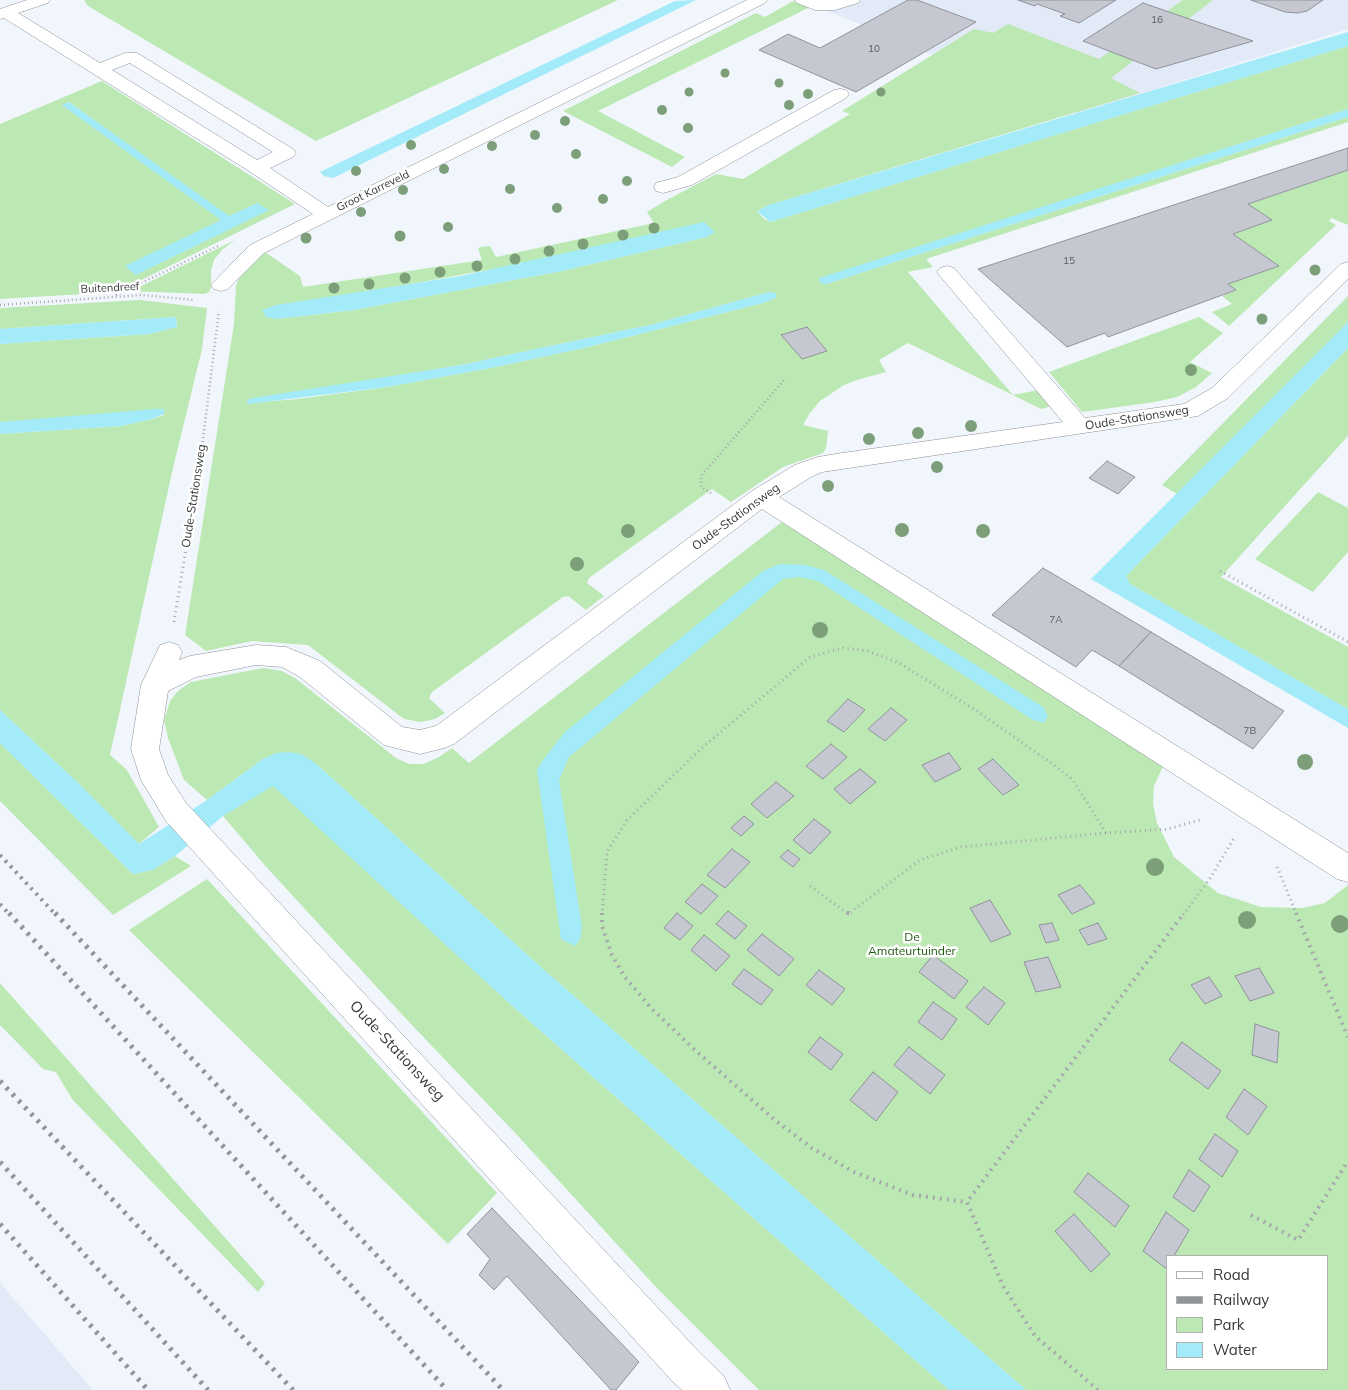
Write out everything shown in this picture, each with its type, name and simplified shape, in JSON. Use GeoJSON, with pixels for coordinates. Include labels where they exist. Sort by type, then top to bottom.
{"type":"FeatureCollection","features":[{"type":"Feature","properties":{"kind":"street"},"geometry":{"type":"LineString","coordinates":[[3,13],[42,0]]}},
{"type":"Feature","properties":{"kind":"street","name":"Groot Karreveld"},"geometry":{"type":"LineString","coordinates":[[3,13],[100,69],[256,167],[326,214],[758,0]]}},
{"type":"Feature","properties":{"kind":"street"},"geometry":{"type":"LineString","coordinates":[[803,0],[815,5],[835,5],[852,0]]}},
{"type":"Feature","properties":{"kind":"street"},"geometry":{"type":"LineString","coordinates":[[100,69],[131,57],[287,153],[256,167]]}},
{"type":"Feature","properties":{"kind":"street"},"geometry":{"type":"LineString","coordinates":[[663,187],[685,181],[840,94]]}},
{"type":"Feature","properties":{"kind":"street"},"geometry":{"type":"LineString","coordinates":[[221,294],[257,249],[326,214]]}},
{"type":"Feature","properties":{"kind":"street","name":"Oude-Stationsweg"},"geometry":{"type":"LineString","coordinates":[[155,685],[190,667],[256,655],[286,657],[310,669],[394,737],[420,742],[444,736],[780,483],[818,465],[1190,411],[1220,393],[1348,268]]}},
{"type":"Feature","properties":{"kind":"street"},"geometry":{"type":"LineString","coordinates":[[947,272],[1080,427]]}},
{"type":"Feature","properties":{"kind":"street"},"geometry":{"type":"LineString","coordinates":[[751,505],[1252,807],[1348,869]]}},
{"type":"Feature","properties":{"kind":"street","name":"Oude-Stationsweg"},"geometry":{"type":"LineString","coordinates":[[169,652],[155,685],[145,749],[155,780],[176,812],[203,839],[686,1367],[710,1390]]}},
{"type":"Feature","properties":{"kind":"path"},"geometry":{"type":"LineString","coordinates":[[113,296],[215,246],[222,245]]}},
{"type":"Feature","properties":{"kind":"path","name":"Oude-Stationsweg"},"geometry":{"type":"LineString","coordinates":[[169,652],[200,463],[221,294]]}},
{"type":"Feature","properties":{"kind":"path","name":"Buitendreef"},"geometry":{"type":"LineString","coordinates":[[0,305],[142,295],[202,301]]}},
{"type":"Feature","properties":{"kind":"path"},"geometry":{"type":"LineString","coordinates":[[751,505],[701,487],[701,476],[785,379]]}},
{"type":"Feature","properties":{"kind":"path"},"geometry":{"type":"LineString","coordinates":[[1220,571],[1348,642]]}},
{"type":"Feature","properties":{"kind":"path"},"geometry":{"type":"LineString","coordinates":[[967,1202],[913,1195],[854,1172],[812,1148],[761,1108],[696,1052],[652,1009],[624,976],[612,955],[602,926],[603,887],[607,852],[627,820],[704,746],[810,656],[843,648],[868,651],[899,662],[977,711],[1054,765],[1073,780],[1106,833]]}},
{"type":"Feature","properties":{"kind":"path"},"geometry":{"type":"LineString","coordinates":[[810,886],[848,914],[920,860],[961,847],[1168,829],[1252,807]]}},
{"type":"Feature","properties":{"kind":"path"},"geometry":{"type":"LineString","coordinates":[[967,1202],[1212,877],[1252,807]]}},
{"type":"Feature","properties":{"kind":"path"},"geometry":{"type":"LineString","coordinates":[[1276,864],[1348,1037]]}},
{"type":"Feature","properties":{"kind":"path"},"geometry":{"type":"LineString","coordinates":[[1251,1215],[1298,1240],[1348,1161]]}},
{"type":"Feature","properties":{"kind":"path"},"geometry":{"type":"LineString","coordinates":[[967,1202],[1003,1286],[1035,1336],[1098,1390]]}},
{"type":"Feature","properties":{"kind":"shaded area"},"geometry":{"type":"Polygon","coordinates":[[[803,0],[1348,0],[1348,29],[1078,113],[979,75],[803,0]]]}},
{"type":"Feature","properties":{"kind":"shaded area"},"geometry":{"type":"Polygon","coordinates":[[[0,1283],[93,1390],[0,1390],[0,1283]]]}},
{"type":"Feature","properties":{"kind":"green space"},"geometry":{"type":"Polygon","coordinates":[[[84,0],[618,0],[316,141],[88,6],[84,0]]]}},
{"type":"Feature","properties":{"kind":"green space"},"geometry":{"type":"Polygon","coordinates":[[[1183,0],[1213,0],[1111,78],[1140,93],[769,205],[757,211],[770,222],[1348,46],[1348,109],[1134,178],[822,284],[1348,117],[1348,122],[926,259],[933,267],[908,272],[1013,395],[1038,390],[1052,406],[1041,409],[908,343],[879,360],[886,372],[844,385],[820,401],[810,413],[803,425],[828,431],[826,448],[823,453],[783,467],[731,502],[712,489],[589,578],[587,583],[604,596],[586,610],[568,596],[563,597],[432,692],[429,698],[445,713],[435,719],[421,722],[404,719],[308,645],[252,641],[206,651],[185,635],[234,324],[236,286],[241,272],[265,252],[300,276],[303,287],[482,260],[478,249],[480,247],[490,246],[496,257],[654,223],[647,212],[665,201],[716,174],[743,179],[850,114],[842,111],[974,29],[993,33],[1008,24],[1099,59],[1183,0]],[[715,231],[388,288],[276,319],[354,310],[562,271],[707,237],[715,231]],[[769,292],[654,324],[461,365],[247,400],[248,403],[298,399],[387,387],[496,367],[588,347],[763,303],[776,298],[776,293],[769,292]]]}},
{"type":"Feature","properties":{"kind":"green space"},"geometry":{"type":"Polygon","coordinates":[[[793,1],[810,7],[598,111],[685,157],[672,167],[563,111],[756,13],[765,17],[793,1]]]}},
{"type":"Feature","properties":{"kind":"green space"},"geometry":{"type":"Polygon","coordinates":[[[102,81],[295,204],[117,292],[0,299],[0,124],[102,81]],[[69,102],[63,105],[222,220],[229,217],[69,102]]]}},
{"type":"Feature","properties":{"kind":"green space"},"geometry":{"type":"Polygon","coordinates":[[[1348,170],[1348,225],[1331,218],[1329,221],[1336,225],[1229,326],[1212,312],[1232,304],[1222,296],[1236,290],[1228,284],[1278,266],[1233,234],[1271,220],[1248,204],[1348,170]]]}},
{"type":"Feature","properties":{"kind":"green space"},"geometry":{"type":"Polygon","coordinates":[[[235,240],[223,249],[214,260],[209,292],[204,294],[131,291],[235,240]]]}},
{"type":"Feature","properties":{"kind":"green space"},"geometry":{"type":"Polygon","coordinates":[[[1348,296],[1348,322],[1308,364],[1177,494],[1162,485],[1348,296]]]}},
{"type":"Feature","properties":{"kind":"green space"},"geometry":{"type":"Polygon","coordinates":[[[140,300],[207,308],[202,349],[173,468],[110,755],[127,770],[159,827],[139,844],[76,781],[0,710],[0,434],[121,426],[164,415],[164,410],[0,422],[0,344],[149,334],[177,327],[176,317],[0,329],[0,308],[140,300]]]}},
{"type":"Feature","properties":{"kind":"green space"},"geometry":{"type":"Polygon","coordinates":[[[1199,317],[1223,333],[1190,362],[1212,373],[1196,387],[1177,397],[1155,402],[1082,412],[1049,372],[1199,317]]]}},
{"type":"Feature","properties":{"kind":"green space"},"geometry":{"type":"Polygon","coordinates":[[[1348,348],[1348,436],[1221,577],[1348,647],[1348,709],[1130,584],[1126,576],[1348,348]]]}},
{"type":"Feature","properties":{"kind":"green space"},"geometry":{"type":"Polygon","coordinates":[[[1318,492],[1348,508],[1348,552],[1313,592],[1255,559],[1318,492]]]}},
{"type":"Feature","properties":{"kind":"green space","name":"De Amateurtuinder"},"geometry":{"type":"Polygon","coordinates":[[[782,522],[1165,762],[1154,786],[1153,804],[1157,823],[1174,857],[1218,893],[1261,907],[1302,908],[1325,903],[1348,885],[1348,1390],[1026,1390],[543,969],[314,762],[263,759],[207,800],[184,780],[168,738],[164,720],[170,701],[178,691],[191,682],[263,668],[282,671],[295,678],[396,758],[409,764],[424,764],[452,748],[469,763],[782,522]]]}},
{"type":"Feature","properties":{"kind":"green space"},"geometry":{"type":"Polygon","coordinates":[[[0,743],[133,874],[153,870],[175,856],[191,866],[113,915],[0,801],[0,743]]]}},
{"type":"Feature","properties":{"kind":"green space"},"geometry":{"type":"Polygon","coordinates":[[[273,785],[509,1003],[949,1390],[759,1390],[654,1285],[518,1136],[408,1021],[269,870],[223,816],[273,785]]]}},
{"type":"Feature","properties":{"kind":"green space"},"geometry":{"type":"Polygon","coordinates":[[[207,879],[497,1193],[448,1244],[129,930],[207,879]]]}},
{"type":"Feature","properties":{"kind":"green space"},"geometry":{"type":"Polygon","coordinates":[[[0,983],[265,1283],[258,1292],[72,1099],[56,1072],[43,1069],[0,1025],[0,983]]]}},
{"type":"Feature","properties":{"kind":"water"},"geometry":{"type":"Polygon","coordinates":[[[696,0],[333,178],[324,176],[320,172],[675,1],[696,0]]]}},
{"type":"Feature","properties":{"kind":"water"},"geometry":{"type":"Polygon","coordinates":[[[1348,32],[1348,46],[770,222],[757,211],[769,205],[1348,32]]]}},
{"type":"Feature","properties":{"kind":"water"},"geometry":{"type":"Polygon","coordinates":[[[69,102],[229,216],[257,203],[269,210],[136,275],[125,266],[221,220],[62,105],[69,102]]]}},
{"type":"Feature","properties":{"kind":"water"},"geometry":{"type":"Polygon","coordinates":[[[1348,109],[1348,117],[826,284],[822,284],[819,280],[819,278],[1348,109]]]}},
{"type":"Feature","properties":{"kind":"water"},"geometry":{"type":"Polygon","coordinates":[[[704,222],[715,232],[707,237],[562,271],[354,310],[276,319],[266,317],[262,310],[276,305],[461,276],[704,222]]]}},
{"type":"Feature","properties":{"kind":"water"},"geometry":{"type":"Polygon","coordinates":[[[769,292],[776,293],[776,298],[763,303],[588,347],[496,367],[387,387],[248,404],[247,400],[461,365],[654,324],[769,292]]]}},
{"type":"Feature","properties":{"kind":"water"},"geometry":{"type":"Polygon","coordinates":[[[176,317],[177,327],[149,334],[0,344],[0,329],[176,317]]]}},
{"type":"Feature","properties":{"kind":"water"},"geometry":{"type":"Polygon","coordinates":[[[1348,322],[1348,348],[1126,576],[1130,584],[1348,709],[1348,728],[1091,579],[1348,322]]]}},
{"type":"Feature","properties":{"kind":"water"},"geometry":{"type":"Polygon","coordinates":[[[164,409],[164,414],[152,419],[121,426],[0,434],[0,422],[164,409]]]}},
{"type":"Feature","properties":{"kind":"water"},"geometry":{"type":"Polygon","coordinates":[[[780,564],[805,565],[824,570],[1043,707],[1048,716],[1044,723],[1033,720],[818,581],[799,577],[783,579],[569,757],[559,780],[582,927],[580,939],[575,946],[561,939],[537,770],[565,732],[763,571],[780,564]]]}},
{"type":"Feature","properties":{"kind":"water"},"geometry":{"type":"Polygon","coordinates":[[[0,710],[76,781],[139,844],[207,800],[263,759],[276,753],[289,752],[301,754],[314,762],[543,969],[1026,1390],[949,1390],[509,1003],[273,786],[223,816],[175,856],[153,870],[133,874],[0,743],[0,710]]]}},
{"type":"Feature","properties":{"kind":"building"},"geometry":{"type":"Polygon","coordinates":[[[908,0],[917,0],[976,22],[856,92],[759,50],[788,34],[820,48],[908,0]]]}},
{"type":"Feature","properties":{"kind":"building"},"geometry":{"type":"Polygon","coordinates":[[[1018,0],[1116,0],[1079,23],[1060,16],[1065,14],[1037,4],[1035,6],[1018,0]]]}},
{"type":"Feature","properties":{"kind":"building"},"geometry":{"type":"Polygon","coordinates":[[[1251,0],[1323,0],[1307,11],[1297,13],[1285,12],[1251,0]]]}},
{"type":"Feature","properties":{"kind":"building"},"geometry":{"type":"Polygon","coordinates":[[[1143,3],[1253,41],[1156,69],[1083,41],[1143,3]]]}},
{"type":"Feature","properties":{"kind":"building"},"geometry":{"type":"Polygon","coordinates":[[[1348,148],[1348,170],[1248,204],[1272,220],[1233,234],[1279,266],[1228,284],[1236,290],[1108,337],[1105,333],[1067,347],[978,269],[1348,148]]]}},
{"type":"Feature","properties":{"kind":"building"},"geometry":{"type":"Polygon","coordinates":[[[807,327],[827,351],[802,359],[781,335],[807,327]]]}},
{"type":"Feature","properties":{"kind":"building"},"geometry":{"type":"Polygon","coordinates":[[[1107,461],[1135,477],[1118,494],[1089,478],[1107,461]]]}},
{"type":"Feature","properties":{"kind":"building"},"geometry":{"type":"Polygon","coordinates":[[[1043,568],[1151,632],[1119,666],[1092,650],[1076,667],[992,615],[1043,568]]]}},
{"type":"Feature","properties":{"kind":"building"},"geometry":{"type":"Polygon","coordinates":[[[1151,632],[1284,711],[1253,749],[1119,666],[1151,632]]]}},
{"type":"Feature","properties":{"kind":"building"},"geometry":{"type":"Polygon","coordinates":[[[848,699],[865,710],[844,732],[827,721],[848,699]]]}},
{"type":"Feature","properties":{"kind":"building"},"geometry":{"type":"Polygon","coordinates":[[[891,708],[907,720],[885,741],[868,729],[891,708]]]}},
{"type":"Feature","properties":{"kind":"building"},"geometry":{"type":"Polygon","coordinates":[[[831,744],[847,757],[823,779],[806,766],[831,744]]]}},
{"type":"Feature","properties":{"kind":"building"},"geometry":{"type":"Polygon","coordinates":[[[949,753],[961,769],[935,782],[922,765],[949,753]]]}},
{"type":"Feature","properties":{"kind":"building"},"geometry":{"type":"Polygon","coordinates":[[[993,759],[1019,785],[1003,795],[978,769],[993,759]]]}},
{"type":"Feature","properties":{"kind":"building"},"geometry":{"type":"Polygon","coordinates":[[[860,769],[876,782],[850,804],[834,789],[860,769]]]}},
{"type":"Feature","properties":{"kind":"building"},"geometry":{"type":"Polygon","coordinates":[[[776,782],[794,796],[767,818],[751,804],[776,782]]]}},
{"type":"Feature","properties":{"kind":"building"},"geometry":{"type":"Polygon","coordinates":[[[744,816],[754,824],[741,836],[731,828],[744,816]]]}},
{"type":"Feature","properties":{"kind":"building"},"geometry":{"type":"Polygon","coordinates":[[[814,819],[831,832],[810,854],[793,840],[814,819]]]}},
{"type":"Feature","properties":{"kind":"building"},"geometry":{"type":"Polygon","coordinates":[[[732,849],[750,862],[725,888],[707,875],[732,849]]]}},
{"type":"Feature","properties":{"kind":"building"},"geometry":{"type":"Polygon","coordinates":[[[788,850],[800,859],[793,867],[780,857],[788,850]]]}},
{"type":"Feature","properties":{"kind":"building"},"geometry":{"type":"Polygon","coordinates":[[[702,884],[718,896],[701,914],[685,902],[702,884]]]}},
{"type":"Feature","properties":{"kind":"building"},"geometry":{"type":"Polygon","coordinates":[[[1080,885],[1095,903],[1072,914],[1058,895],[1080,885]]]}},
{"type":"Feature","properties":{"kind":"building"},"geometry":{"type":"Polygon","coordinates":[[[990,900],[1011,934],[991,942],[970,908],[990,900]]]}},
{"type":"Feature","properties":{"kind":"building"},"geometry":{"type":"Polygon","coordinates":[[[728,911],[747,926],[735,939],[716,924],[728,911]]]}},
{"type":"Feature","properties":{"kind":"building"},"geometry":{"type":"Polygon","coordinates":[[[677,913],[693,926],[680,940],[664,928],[677,913]]]}},
{"type":"Feature","properties":{"kind":"building"},"geometry":{"type":"Polygon","coordinates":[[[1052,923],[1059,940],[1046,943],[1039,925],[1052,923]]]}},
{"type":"Feature","properties":{"kind":"building"},"geometry":{"type":"Polygon","coordinates":[[[1098,923],[1107,939],[1088,945],[1079,930],[1098,923]]]}},
{"type":"Feature","properties":{"kind":"building"},"geometry":{"type":"Polygon","coordinates":[[[762,934],[794,959],[779,976],[747,950],[762,934]]]}},
{"type":"Feature","properties":{"kind":"building"},"geometry":{"type":"Polygon","coordinates":[[[704,935],[730,956],[716,971],[691,950],[704,935]]]}},
{"type":"Feature","properties":{"kind":"building"},"geometry":{"type":"Polygon","coordinates":[[[933,955],[968,981],[954,999],[919,972],[933,955]]]}},
{"type":"Feature","properties":{"kind":"building"},"geometry":{"type":"Polygon","coordinates":[[[1048,957],[1061,987],[1036,992],[1024,962],[1048,957]]]}},
{"type":"Feature","properties":{"kind":"building"},"geometry":{"type":"Polygon","coordinates":[[[1259,968],[1274,993],[1250,1001],[1235,976],[1259,968]]]}},
{"type":"Feature","properties":{"kind":"building"},"geometry":{"type":"Polygon","coordinates":[[[744,969],[773,990],[761,1005],[732,984],[744,969]]]}},
{"type":"Feature","properties":{"kind":"building"},"geometry":{"type":"Polygon","coordinates":[[[819,970],[845,989],[832,1005],[806,985],[819,970]]]}},
{"type":"Feature","properties":{"kind":"building"},"geometry":{"type":"Polygon","coordinates":[[[1209,977],[1222,996],[1205,1004],[1191,985],[1209,977]]]}},
{"type":"Feature","properties":{"kind":"building"},"geometry":{"type":"Polygon","coordinates":[[[984,987],[1005,1003],[988,1025],[966,1007],[984,987]]]}},
{"type":"Feature","properties":{"kind":"building"},"geometry":{"type":"Polygon","coordinates":[[[933,1002],[957,1019],[942,1040],[918,1022],[933,1002]]]}},
{"type":"Feature","properties":{"kind":"building"},"geometry":{"type":"Polygon","coordinates":[[[1255,1024],[1279,1032],[1277,1063],[1252,1055],[1255,1024]]]}},
{"type":"Feature","properties":{"kind":"building"},"geometry":{"type":"Polygon","coordinates":[[[820,1037],[843,1054],[831,1070],[808,1052],[820,1037]]]}},
{"type":"Feature","properties":{"kind":"building"},"geometry":{"type":"Polygon","coordinates":[[[1182,1042],[1221,1071],[1208,1089],[1169,1060],[1182,1042]]]}},
{"type":"Feature","properties":{"kind":"building"},"geometry":{"type":"Polygon","coordinates":[[[909,1047],[945,1075],[930,1094],[894,1065],[909,1047]]]}},
{"type":"Feature","properties":{"kind":"building"},"geometry":{"type":"Polygon","coordinates":[[[873,1072],[898,1092],[876,1121],[850,1100],[873,1072]]]}},
{"type":"Feature","properties":{"kind":"building"},"geometry":{"type":"Polygon","coordinates":[[[1244,1089],[1267,1106],[1248,1135],[1226,1117],[1244,1089]]]}},
{"type":"Feature","properties":{"kind":"building"},"geometry":{"type":"Polygon","coordinates":[[[1215,1134],[1238,1151],[1222,1177],[1199,1159],[1215,1134]]]}},
{"type":"Feature","properties":{"kind":"building"},"geometry":{"type":"Polygon","coordinates":[[[1189,1170],[1210,1186],[1194,1212],[1173,1197],[1189,1170]]]}},
{"type":"Feature","properties":{"kind":"building"},"geometry":{"type":"Polygon","coordinates":[[[1088,1173],[1129,1206],[1115,1227],[1074,1192],[1088,1173]]]}},
{"type":"Feature","properties":{"kind":"building"},"geometry":{"type":"Polygon","coordinates":[[[492,1208],[639,1362],[616,1390],[611,1390],[507,1276],[494,1290],[479,1275],[490,1259],[467,1234],[492,1208]]]}},
{"type":"Feature","properties":{"kind":"building"},"geometry":{"type":"Polygon","coordinates":[[[1166,1212],[1189,1230],[1175,1255],[1166,1255],[1166,1268],[1143,1251],[1166,1212]]]}},
{"type":"Feature","properties":{"kind":"building"},"geometry":{"type":"Polygon","coordinates":[[[1074,1214],[1110,1254],[1091,1272],[1055,1231],[1074,1214]]]}},
{"type":"Feature","properties":{"kind":"railway"},"geometry":{"type":"LineString","coordinates":[[0,855],[56,915]]}},
{"type":"Feature","properties":{"kind":"railway"},"geometry":{"type":"LineString","coordinates":[[0,904],[10,915]]}},
{"type":"Feature","properties":{"kind":"railway"},"geometry":{"type":"LineString","coordinates":[[9,913],[447,1390]]}},
{"type":"Feature","properties":{"kind":"railway"},"geometry":{"type":"LineString","coordinates":[[55,913],[503,1390]]}},
{"type":"Feature","properties":{"kind":"railway"},"geometry":{"type":"LineString","coordinates":[[0,1081],[293,1390]]}},
{"type":"Feature","properties":{"kind":"railway"},"geometry":{"type":"LineString","coordinates":[[0,1162],[208,1390]]}},
{"type":"Feature","properties":{"kind":"railway"},"geometry":{"type":"LineString","coordinates":[[0,1224],[148,1390]]}}]}
